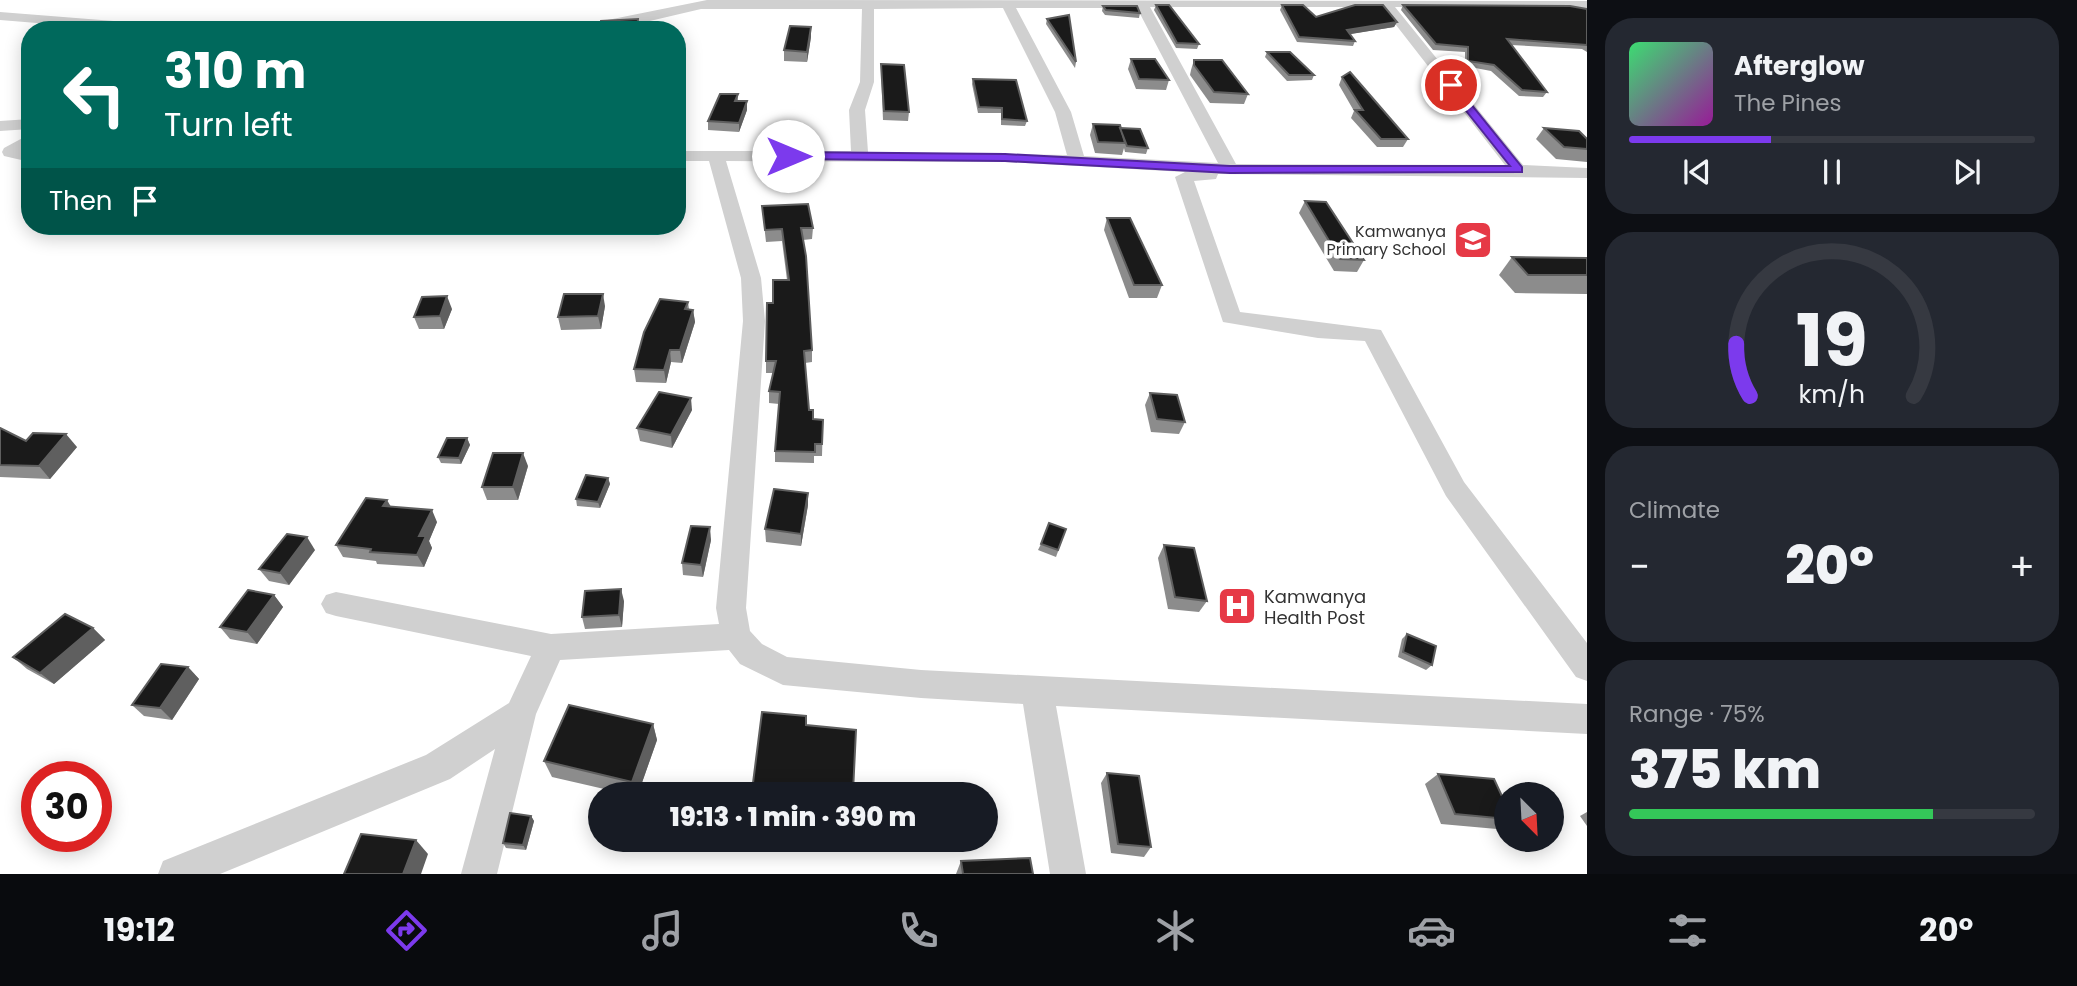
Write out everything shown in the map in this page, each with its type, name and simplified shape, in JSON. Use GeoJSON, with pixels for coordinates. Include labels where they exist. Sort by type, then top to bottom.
{"type":"FeatureCollection","features":[{"type":"Feature","properties":{"kind":"street"},"geometry":{"type":"LineString","coordinates":[[631,21],[723,0]]}},
{"type":"Feature","properties":{"kind":"street"},"geometry":{"type":"LineString","coordinates":[[704,6],[1009,7],[1200,0],[1587,4]]}},
{"type":"Feature","properties":{"kind":"street"},"geometry":{"type":"LineString","coordinates":[[1383,0],[1518,170]]}},
{"type":"Feature","properties":{"kind":"street"},"geometry":{"type":"LineString","coordinates":[[1581,0],[1587,4]]}},
{"type":"Feature","properties":{"kind":"street"},"geometry":{"type":"LineString","coordinates":[[1141,3],[1230,170]]}},
{"type":"Feature","properties":{"kind":"street"},"geometry":{"type":"LineString","coordinates":[[860,156],[857,110],[867,82],[868,6]]}},
{"type":"Feature","properties":{"kind":"street"},"geometry":{"type":"LineString","coordinates":[[1009,7],[1063,112],[1077,162]]}},
{"type":"Feature","properties":{"kind":"street"},"geometry":{"type":"LineString","coordinates":[[0,16],[63,21]]}},
{"type":"Feature","properties":{"kind":"street"},"geometry":{"type":"LineString","coordinates":[[0,126],[21,125]]}},
{"type":"Feature","properties":{"kind":"street"},"geometry":{"type":"LineString","coordinates":[[21,145],[10,152],[21,155]]}},
{"type":"Feature","properties":{"kind":"street"},"geometry":{"type":"LineString","coordinates":[[686,156],[1005,158],[1230,170],[1518,170],[1587,173]]}},
{"type":"Feature","properties":{"kind":"street"},"geometry":{"type":"LineString","coordinates":[[716,156],[751,278],[754,321],[731,608],[736,636],[751,654],[783,671],[921,684],[1587,719]]}},
{"type":"Feature","properties":{"kind":"street"},"geometry":{"type":"LineString","coordinates":[[1284,170],[1184,177],[1231,317],[1318,331],[1373,335],[1455,489],[1587,667]]}},
{"type":"Feature","properties":{"kind":"street"},"geometry":{"type":"LineString","coordinates":[[336,604],[551,647],[736,636]]}},
{"type":"Feature","properties":{"kind":"street"},"geometry":{"type":"LineString","coordinates":[[479,874],[520,714],[551,647]]}},
{"type":"Feature","properties":{"kind":"street"},"geometry":{"type":"LineString","coordinates":[[1037,690],[1068,874]]}},
{"type":"Feature","properties":{"kind":"street"},"geometry":{"type":"LineString","coordinates":[[176,874],[438,767],[520,714]]}},
{"type":"Feature","properties":{"kind":"building"},"geometry":{"type":"Polygon","coordinates":[[[1156,5],[1169,5],[1199,44],[1177,43],[1156,5]]]}},
{"type":"Feature","properties":{"kind":"building"},"geometry":{"type":"Polygon","coordinates":[[[1282,5],[1303,5],[1316,17],[1355,5],[1383,5],[1397,22],[1347,30],[1355,41],[1299,37],[1282,5]]]}},
{"type":"Feature","properties":{"kind":"building"},"geometry":{"type":"Polygon","coordinates":[[[1403,5],[1570,6],[1587,9],[1587,45],[1507,39],[1547,92],[1522,90],[1494,65],[1468,61],[1468,47],[1436,44],[1403,5]]]}},
{"type":"Feature","properties":{"kind":"building"},"geometry":{"type":"Polygon","coordinates":[[[1103,6],[1137,6],[1140,13],[1106,10],[1103,6]]]}},
{"type":"Feature","properties":{"kind":"building"},"geometry":{"type":"Polygon","coordinates":[[[1069,15],[1076,62],[1047,19],[1069,15]]]}},
{"type":"Feature","properties":{"kind":"building"},"geometry":{"type":"Polygon","coordinates":[[[638,19],[638,21],[601,21],[638,19]]]}},
{"type":"Feature","properties":{"kind":"building"},"geometry":{"type":"Polygon","coordinates":[[[790,26],[811,27],[807,52],[784,50],[790,26]]]}},
{"type":"Feature","properties":{"kind":"building"},"geometry":{"type":"Polygon","coordinates":[[[1267,52],[1290,52],[1314,75],[1289,75],[1267,52]]]}},
{"type":"Feature","properties":{"kind":"building"},"geometry":{"type":"Polygon","coordinates":[[[1131,59],[1155,59],[1169,80],[1139,79],[1131,59]]]}},
{"type":"Feature","properties":{"kind":"building"},"geometry":{"type":"Polygon","coordinates":[[[1194,60],[1222,60],[1248,94],[1214,92],[1194,65],[1194,60]]]}},
{"type":"Feature","properties":{"kind":"building"},"geometry":{"type":"Polygon","coordinates":[[[881,64],[904,65],[909,112],[884,111],[881,64]]]}},
{"type":"Feature","properties":{"kind":"building"},"geometry":{"type":"Polygon","coordinates":[[[1350,72],[1408,139],[1381,139],[1355,110],[1363,110],[1342,77],[1350,72]]]}},
{"type":"Feature","properties":{"kind":"building"},"geometry":{"type":"Polygon","coordinates":[[[973,79],[1016,80],[1027,121],[1002,119],[1002,108],[979,107],[973,79]]]}},
{"type":"Feature","properties":{"kind":"building"},"geometry":{"type":"Polygon","coordinates":[[[720,94],[738,94],[735,101],[747,101],[739,123],[708,121],[720,94]]]}},
{"type":"Feature","properties":{"kind":"building"},"geometry":{"type":"Polygon","coordinates":[[[1093,124],[1120,125],[1125,143],[1098,142],[1093,124]]]}},
{"type":"Feature","properties":{"kind":"building"},"geometry":{"type":"Polygon","coordinates":[[[1120,128],[1140,129],[1148,148],[1127,146],[1120,128]]]}},
{"type":"Feature","properties":{"kind":"building"},"geometry":{"type":"Polygon","coordinates":[[[1544,128],[1579,131],[1587,139],[1587,149],[1564,147],[1544,128]]]}},
{"type":"Feature","properties":{"kind":"building"},"geometry":{"type":"Polygon","coordinates":[[[1305,201],[1326,202],[1364,260],[1340,259],[1305,201]]]}},
{"type":"Feature","properties":{"kind":"building"},"geometry":{"type":"Polygon","coordinates":[[[808,204],[813,228],[801,228],[806,256],[812,350],[804,351],[809,410],[813,410],[813,419],[823,420],[822,444],[815,444],[815,452],[775,451],[780,392],[769,391],[776,361],[766,361],[767,303],[773,303],[773,280],[789,280],[782,229],[765,230],[762,206],[808,204]]]}},
{"type":"Feature","properties":{"kind":"building"},"geometry":{"type":"Polygon","coordinates":[[[1107,218],[1130,218],[1162,285],[1134,285],[1107,218]]]}},
{"type":"Feature","properties":{"kind":"building"},"geometry":{"type":"Polygon","coordinates":[[[1512,257],[1587,258],[1587,275],[1528,275],[1512,257]]]}},
{"type":"Feature","properties":{"kind":"building"},"geometry":{"type":"Polygon","coordinates":[[[564,294],[603,294],[598,316],[558,317],[564,294]]]}},
{"type":"Feature","properties":{"kind":"building"},"geometry":{"type":"Polygon","coordinates":[[[447,296],[440,316],[414,317],[422,297],[447,296]]]}},
{"type":"Feature","properties":{"kind":"building"},"geometry":{"type":"Polygon","coordinates":[[[660,299],[688,302],[685,309],[693,310],[680,350],[670,350],[664,370],[634,369],[644,332],[660,299]]]}},
{"type":"Feature","properties":{"kind":"building"},"geometry":{"type":"Polygon","coordinates":[[[659,392],[691,398],[671,435],[637,428],[659,392]]]}},
{"type":"Feature","properties":{"kind":"building"},"geometry":{"type":"Polygon","coordinates":[[[1150,393],[1177,395],[1185,422],[1157,419],[1150,393]]]}},
{"type":"Feature","properties":{"kind":"building"},"geometry":{"type":"Polygon","coordinates":[[[0,428],[26,441],[33,433],[66,434],[39,466],[0,465],[0,428]]]}},
{"type":"Feature","properties":{"kind":"building"},"geometry":{"type":"Polygon","coordinates":[[[447,438],[467,438],[459,458],[438,457],[447,438]]]}},
{"type":"Feature","properties":{"kind":"building"},"geometry":{"type":"Polygon","coordinates":[[[493,453],[523,453],[513,487],[482,487],[493,453]]]}},
{"type":"Feature","properties":{"kind":"building"},"geometry":{"type":"Polygon","coordinates":[[[586,475],[608,478],[598,502],[576,499],[586,475]]]}},
{"type":"Feature","properties":{"kind":"building"},"geometry":{"type":"Polygon","coordinates":[[[774,489],[808,493],[801,534],[765,529],[774,489]]]}},
{"type":"Feature","properties":{"kind":"building"},"geometry":{"type":"Polygon","coordinates":[[[366,498],[387,500],[383,506],[432,510],[419,536],[426,536],[417,555],[370,552],[371,549],[336,545],[366,498]]]}},
{"type":"Feature","properties":{"kind":"building"},"geometry":{"type":"Polygon","coordinates":[[[1049,523],[1066,529],[1058,550],[1041,544],[1049,523]]]}},
{"type":"Feature","properties":{"kind":"building"},"geometry":{"type":"Polygon","coordinates":[[[691,526],[710,527],[701,565],[682,563],[691,526]]]}},
{"type":"Feature","properties":{"kind":"building"},"geometry":{"type":"Polygon","coordinates":[[[287,534],[307,537],[280,573],[259,569],[287,534]]]}},
{"type":"Feature","properties":{"kind":"building"},"geometry":{"type":"Polygon","coordinates":[[[1164,545],[1194,548],[1207,601],[1175,597],[1164,545]]]}},
{"type":"Feature","properties":{"kind":"building"},"geometry":{"type":"Polygon","coordinates":[[[621,589],[619,615],[582,617],[585,591],[621,589]]]}},
{"type":"Feature","properties":{"kind":"building"},"geometry":{"type":"Polygon","coordinates":[[[248,590],[274,595],[247,632],[220,627],[248,590]]]}},
{"type":"Feature","properties":{"kind":"building"},"geometry":{"type":"Polygon","coordinates":[[[65,614],[93,628],[40,673],[13,657],[65,614]]]}},
{"type":"Feature","properties":{"kind":"building"},"geometry":{"type":"Polygon","coordinates":[[[1407,634],[1436,646],[1432,665],[1403,652],[1407,634]]]}},
{"type":"Feature","properties":{"kind":"building"},"geometry":{"type":"Polygon","coordinates":[[[161,664],[188,667],[160,708],[132,705],[161,664]]]}},
{"type":"Feature","properties":{"kind":"building"},"geometry":{"type":"Polygon","coordinates":[[[569,705],[653,724],[632,782],[544,761],[569,705]]]}},
{"type":"Feature","properties":{"kind":"building"},"geometry":{"type":"Polygon","coordinates":[[[762,712],[806,716],[806,725],[856,730],[853,782],[753,782],[762,712]]]}},
{"type":"Feature","properties":{"kind":"building"},"geometry":{"type":"Polygon","coordinates":[[[1107,773],[1139,776],[1151,847],[1118,844],[1107,773]]]}},
{"type":"Feature","properties":{"kind":"building"},"geometry":{"type":"Polygon","coordinates":[[[1438,774],[1494,779],[1494,818],[1455,814],[1438,774]]]}},
{"type":"Feature","properties":{"kind":"building"},"geometry":{"type":"Polygon","coordinates":[[[510,813],[531,816],[523,845],[503,843],[510,813]]]}},
{"type":"Feature","properties":{"kind":"building"},"geometry":{"type":"Polygon","coordinates":[[[361,834],[416,840],[403,874],[344,874],[361,834]]]}},
{"type":"Feature","properties":{"kind":"building"},"geometry":{"type":"Polygon","coordinates":[[[1030,858],[1033,874],[963,874],[961,861],[1030,858]]]}},
{"type":"Feature","properties":{"kind":"place","name":"Kamwanya Primary School"},"geometry":{"type":"Point","coordinates":[1473,240]}},
{"type":"Feature","properties":{"kind":"place","name":"Kamwanya Health Post"},"geometry":{"type":"Point","coordinates":[1237,606]}},
{"type":"Feature","properties":{"kind":"route"},"geometry":{"type":"LineString","coordinates":[[788,156],[1005,158],[1230,170],[1518,170],[1451,85]]}}]}
